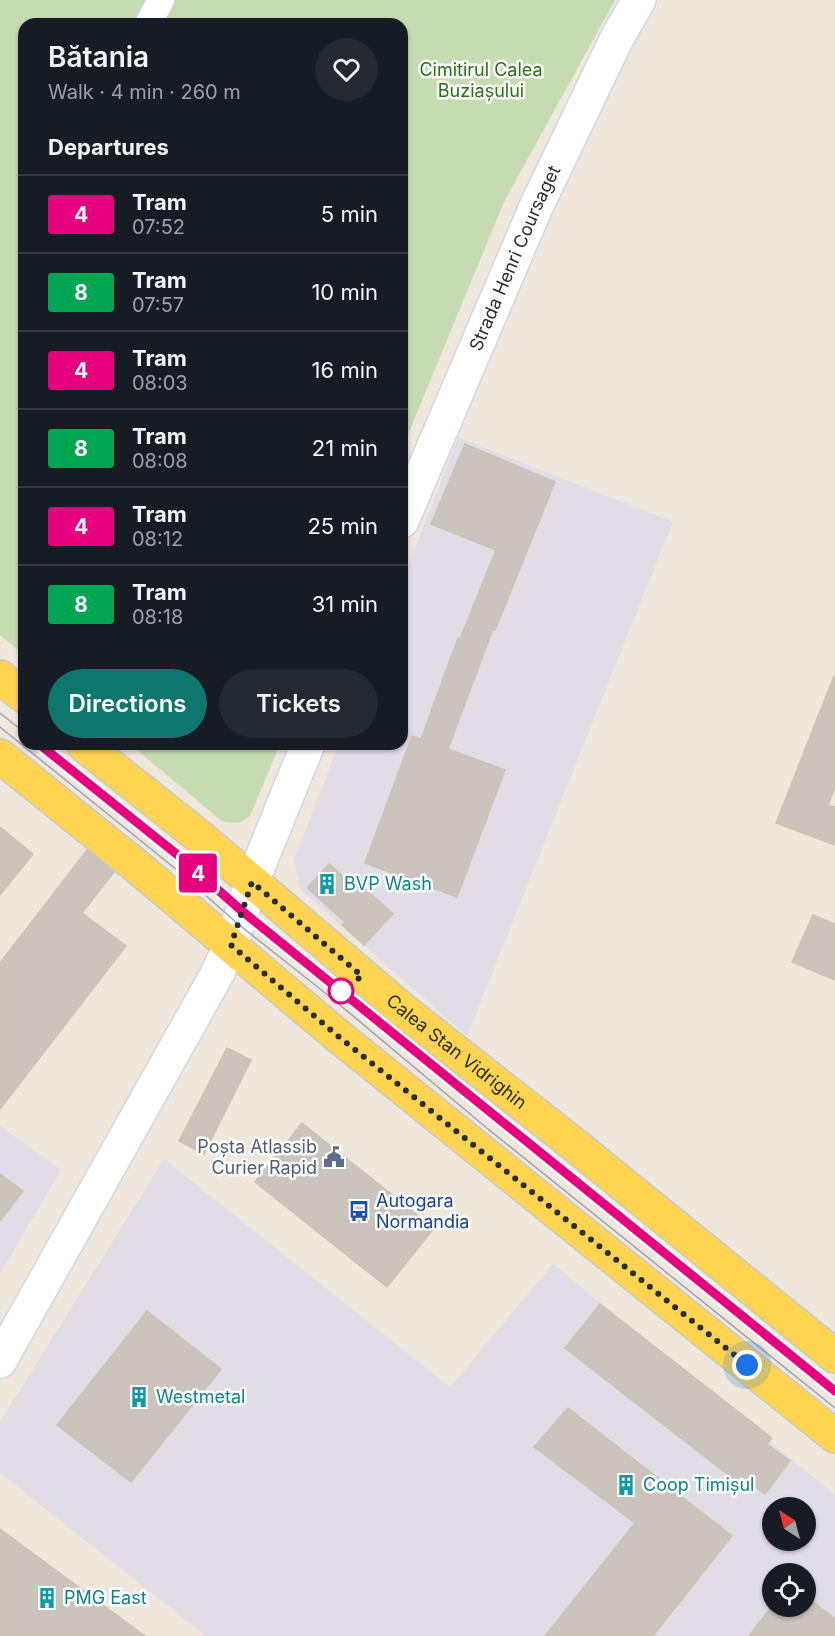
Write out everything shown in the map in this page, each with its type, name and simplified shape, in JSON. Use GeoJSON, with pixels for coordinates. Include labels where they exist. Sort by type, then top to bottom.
{"type":"FeatureCollection","features":[{"type":"Feature","properties":{"kind":"main road"},"geometry":{"type":"LineString","coordinates":[[0,677],[18,691]]}},
{"type":"Feature","properties":{"kind":"main road","name":"Calea Stan Vidrighin"},"geometry":{"type":"LineString","coordinates":[[91,750],[201,838],[404,1011],[566,1138],[835,1356]]}},
{"type":"Feature","properties":{"kind":"main road"},"geometry":{"type":"LineString","coordinates":[[0,756],[127,858],[338,1036],[835,1436]]}},
{"type":"Feature","properties":{"kind":"street"},"geometry":{"type":"LineString","coordinates":[[151,18],[161,0]]}},
{"type":"Feature","properties":{"kind":"street","name":"Strada Henri Coursaget"},"geometry":{"type":"LineString","coordinates":[[408,507],[536,207],[618,38],[639,0]]}},
{"type":"Feature","properties":{"kind":"street"},"geometry":{"type":"LineString","coordinates":[[0,1361],[216,976],[231,945],[252,882],[306,750]]}},
{"type":"Feature","properties":{"kind":"shaded area"},"geometry":{"type":"Polygon","coordinates":[[[458,437],[673,522],[467,1036],[300,889],[294,859],[337,750],[408,750],[408,566],[458,437]]]}},
{"type":"Feature","properties":{"kind":"shaded area"},"geometry":{"type":"Polygon","coordinates":[[[0,1126],[61,1170],[0,1274],[0,1126]]]}},
{"type":"Feature","properties":{"kind":"shaded area"},"geometry":{"type":"Polygon","coordinates":[[[164,1159],[450,1387],[553,1264],[835,1495],[835,1636],[206,1636],[0,1473],[0,1422],[164,1159]]]}},
{"type":"Feature","properties":{"kind":"green space","name":"Cimitirul Calea Buziașului"},"geometry":{"type":"Polygon","coordinates":[[[0,0],[615,0],[504,202],[408,434],[408,18],[18,18],[18,650],[0,635],[0,0]]]}},
{"type":"Feature","properties":{"kind":"green space"},"geometry":{"type":"Polygon","coordinates":[[[137,750],[278,750],[250,816],[239,823],[223,822],[137,750]]]}},
{"type":"Feature","properties":{"kind":"building"},"geometry":{"type":"Polygon","coordinates":[[[465,444],[555,482],[495,630],[493,629],[448,749],[505,770],[457,897],[365,863],[412,736],[421,739],[458,638],[460,639],[496,550],[431,524],[465,444]]]}},
{"type":"Feature","properties":{"kind":"building"},"geometry":{"type":"Polygon","coordinates":[[[834,676],[835,787],[828,805],[835,807],[835,845],[776,823],[834,676]]]}},
{"type":"Feature","properties":{"kind":"building"},"geometry":{"type":"Polygon","coordinates":[[[0,827],[33,854],[0,895],[0,827]]]}},
{"type":"Feature","properties":{"kind":"building"},"geometry":{"type":"Polygon","coordinates":[[[87,850],[114,872],[82,913],[126,946],[0,1109],[0,963],[87,850]]]}},
{"type":"Feature","properties":{"kind":"building"},"geometry":{"type":"Polygon","coordinates":[[[329,864],[356,888],[358,882],[393,914],[364,945],[342,925],[345,922],[307,888],[329,864]]]}},
{"type":"Feature","properties":{"kind":"building"},"geometry":{"type":"Polygon","coordinates":[[[813,915],[835,924],[835,980],[792,962],[813,915]]]}},
{"type":"Feature","properties":{"kind":"building"},"geometry":{"type":"Polygon","coordinates":[[[227,1048],[251,1060],[204,1154],[179,1141],[227,1048]]]}},
{"type":"Feature","properties":{"kind":"building"},"geometry":{"type":"Polygon","coordinates":[[[302,1123],[434,1228],[387,1287],[255,1182],[302,1123]]]}},
{"type":"Feature","properties":{"kind":"building"},"geometry":{"type":"Polygon","coordinates":[[[0,1174],[23,1191],[0,1221],[0,1174]]]}},
{"type":"Feature","properties":{"kind":"building"},"geometry":{"type":"Polygon","coordinates":[[[600,1304],[772,1438],[767,1444],[790,1461],[765,1494],[741,1476],[736,1481],[565,1348],[600,1304]]]}},
{"type":"Feature","properties":{"kind":"building","name":"Westmetal"},"geometry":{"type":"Polygon","coordinates":[[[147,1311],[221,1369],[131,1482],[57,1425],[147,1311]]]}},
{"type":"Feature","properties":{"kind":"building","name":"Coop Timișul"},"geometry":{"type":"Polygon","coordinates":[[[568,1408],[732,1536],[653,1636],[545,1636],[635,1523],[534,1447],[568,1408]]]}},
{"type":"Feature","properties":{"kind":"building","name":"PMG East"},"geometry":{"type":"Polygon","coordinates":[[[0,1529],[145,1636],[0,1636],[0,1529]]]}},
{"type":"Feature","properties":{"kind":"building"},"geometry":{"type":"Polygon","coordinates":[[[816,1604],[835,1619],[835,1636],[749,1636],[764,1617],[816,1617],[816,1604]]]}},
{"type":"Feature","properties":{"kind":"tram line"},"geometry":{"type":"LineString","coordinates":[[0,713],[18,727]]}},
{"type":"Feature","properties":{"kind":"tram line"},"geometry":{"type":"LineString","coordinates":[[0,727],[18,742]]}},
{"type":"Feature","properties":{"kind":"tram line"},"geometry":{"type":"LineString","coordinates":[[28,750],[177,870],[238,924],[334,1000],[488,1129],[835,1408]]}},
{"type":"Feature","properties":{"kind":"tram line"},"geometry":{"type":"LineString","coordinates":[[46,750],[835,1391]]}},
{"type":"Feature","properties":{"kind":"tram line","name":"4"},"geometry":{"type":"LineString","coordinates":[[46,750],[835,1391]]}},
{"type":"Feature","properties":{"kind":"place","name":"BVP Wash"},"geometry":{"type":"Point","coordinates":[327,884]}},
{"type":"Feature","properties":{"kind":"place","name":"Poșta Atlassib Curier Rapid"},"geometry":{"type":"Point","coordinates":[334,1157]}},
{"type":"Feature","properties":{"kind":"place","name":"Autogara Normandia"},"geometry":{"type":"Point","coordinates":[359,1211]}},
{"type":"Feature","properties":{"kind":"place","name":"Westmetal"},"geometry":{"type":"Point","coordinates":[139,1397]}},
{"type":"Feature","properties":{"kind":"place","name":"Coop Timișul"},"geometry":{"type":"Point","coordinates":[626,1485]}},
{"type":"Feature","properties":{"kind":"place","name":"PMG East"},"geometry":{"type":"Point","coordinates":[47,1598]}},
{"type":"Feature","properties":{"kind":"route"},"geometry":{"type":"LineString","coordinates":[[341,991],[362,976],[252,882],[231,945],[338,1036],[747,1365]]}}]}
